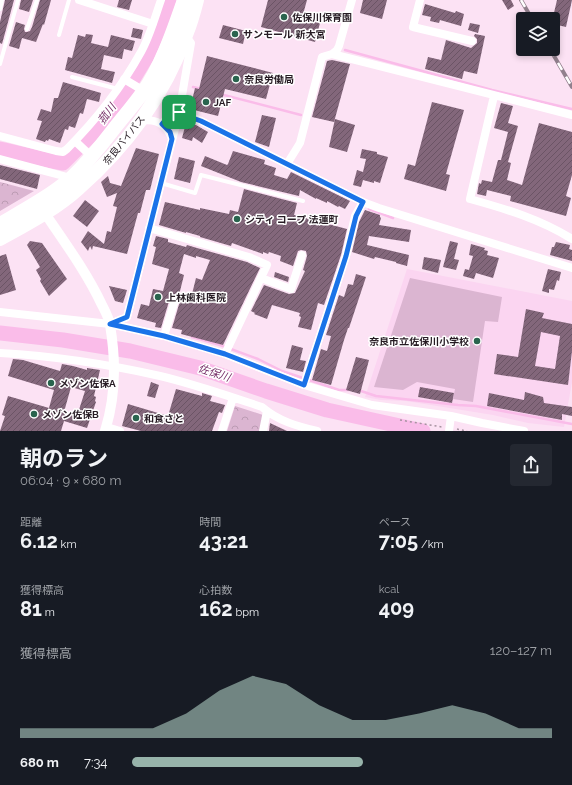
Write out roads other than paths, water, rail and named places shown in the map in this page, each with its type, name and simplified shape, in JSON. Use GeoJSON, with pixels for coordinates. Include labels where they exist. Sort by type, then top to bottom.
{"type":"FeatureCollection","features":[{"type":"Feature","properties":{"kind":"highway","name":"奈良バイパス"},"geometry":{"type":"LineString","coordinates":[[0,239],[41,208],[71,178],[132,84],[165,50],[184,0]]}},
{"type":"Feature","properties":{"kind":"highway","name":"奈良バイパス"},"geometry":{"type":"LineString","coordinates":[[0,224],[41,208],[79,189],[132,134],[152,104],[169,74],[186,36],[197,0]]}},
{"type":"Feature","properties":{"kind":"street"},"geometry":{"type":"LineString","coordinates":[[79,0],[152,24]]}},
{"type":"Feature","properties":{"kind":"street"},"geometry":{"type":"LineString","coordinates":[[0,136],[63,152],[76,142],[118,90],[132,84],[142,51],[161,0]]}},
{"type":"Feature","properties":{"kind":"street"},"geometry":{"type":"LineString","coordinates":[[287,164],[300,144],[322,57],[332,54],[337,50],[352,0]]}},
{"type":"Feature","properties":{"kind":"street"},"geometry":{"type":"LineString","coordinates":[[420,0],[413,27],[472,41]]}},
{"type":"Feature","properties":{"kind":"street"},"geometry":{"type":"LineString","coordinates":[[110,328],[127,317],[179,112],[191,43],[186,36]]}},
{"type":"Feature","properties":{"kind":"street"},"geometry":{"type":"LineString","coordinates":[[332,54],[572,115]]}},
{"type":"Feature","properties":{"kind":"street"},"geometry":{"type":"LineString","coordinates":[[494,96],[470,199],[527,216],[560,231],[572,239]]}},
{"type":"Feature","properties":{"kind":"street"},"geometry":{"type":"LineString","coordinates":[[162,124],[172,114],[179,112],[201,121],[363,202],[422,222],[572,268]]}},
{"type":"Feature","properties":{"kind":"street"},"geometry":{"type":"LineString","coordinates":[[140,121],[158,121],[170,132],[172,139]]}},
{"type":"Feature","properties":{"kind":"street"},"geometry":{"type":"LineString","coordinates":[[76,142],[88,154]]}},
{"type":"Feature","properties":{"kind":"street"},"geometry":{"type":"LineString","coordinates":[[0,159],[71,178]]}},
{"type":"Feature","properties":{"kind":"street"},"geometry":{"type":"LineString","coordinates":[[304,385],[346,256],[356,216],[363,202]]}},
{"type":"Feature","properties":{"kind":"street"},"geometry":{"type":"LineString","coordinates":[[41,208],[96,292],[110,328],[114,365],[112,407],[106,429],[120,431]]}},
{"type":"Feature","properties":{"kind":"street"},"geometry":{"type":"LineString","coordinates":[[150,228],[249,257],[267,264],[225,354]]}},
{"type":"Feature","properties":{"kind":"street"},"geometry":{"type":"LineString","coordinates":[[261,278],[291,289],[302,255]]}},
{"type":"Feature","properties":{"kind":"street"},"geometry":{"type":"LineString","coordinates":[[164,336],[175,300]]}},
{"type":"Feature","properties":{"kind":"street"},"geometry":{"type":"LineString","coordinates":[[0,312],[164,336],[225,354],[304,385],[372,405],[524,431]]}},
{"type":"Feature","properties":{"kind":"street"},"geometry":{"type":"LineString","coordinates":[[0,353],[62,358],[114,365],[160,376],[262,407],[267,412],[293,425],[317,431]]}},
{"type":"Feature","properties":{"kind":"street"},"geometry":{"type":"LineString","coordinates":[[222,431],[233,398]]}},
{"type":"Feature","properties":{"kind":"street"},"geometry":{"type":"LineString","coordinates":[[263,431],[267,412]]}},
{"type":"Feature","properties":{"kind":"street"},"geometry":{"type":"LineString","coordinates":[[450,429],[451,418]]}},
{"type":"Feature","properties":{"kind":"lane"},"geometry":{"type":"LineString","coordinates":[[0,9],[2,0]]}},
{"type":"Feature","properties":{"kind":"lane"},"geometry":{"type":"LineString","coordinates":[[0,64],[18,0]]}},
{"type":"Feature","properties":{"kind":"lane"},"geometry":{"type":"LineString","coordinates":[[27,29],[37,0]]}},
{"type":"Feature","properties":{"kind":"lane"},"geometry":{"type":"LineString","coordinates":[[59,35],[69,0]]}},
{"type":"Feature","properties":{"kind":"lane"},"geometry":{"type":"LineString","coordinates":[[72,78],[118,90]]}},
{"type":"Feature","properties":{"kind":"lane"},"geometry":{"type":"LineString","coordinates":[[161,183],[195,193],[201,175],[303,201]]}},
{"type":"Feature","properties":{"kind":"waterway","name":"菰川"},"geometry":{"type":"LineString","coordinates":[[0,149],[63,163],[94,132],[127,89],[147,56],[162,22],[169,0]]}},
{"type":"Feature","properties":{"kind":"waterway"},"geometry":{"type":"LineString","coordinates":[[345,50],[492,90],[572,109]]}},
{"type":"Feature","properties":{"kind":"waterway"},"geometry":{"type":"LineString","coordinates":[[193,87],[202,89]]}},
{"type":"Feature","properties":{"kind":"waterway"},"geometry":{"type":"LineString","coordinates":[[220,94],[301,115]]}},
{"type":"Feature","properties":{"kind":"waterway"},"geometry":{"type":"LineString","coordinates":[[369,209],[393,218]]}},
{"type":"Feature","properties":{"kind":"waterway","name":"佐保川"},"geometry":{"type":"LineString","coordinates":[[0,333],[63,340],[130,351],[200,368],[327,410],[423,431]]}},
{"type":"Feature","properties":{"kind":"waterway"},"geometry":{"type":"LineString","coordinates":[[192,337],[220,345],[258,359],[282,371],[339,390],[349,390]]}},
{"type":"Feature","properties":{"kind":"waterway"},"geometry":{"type":"LineString","coordinates":[[358,390],[376,396],[476,406],[572,424]]}},
{"type":"Feature","properties":{"kind":"railway"},"geometry":{"type":"LineString","coordinates":[[521,0],[528,12]]}},
{"type":"Feature","properties":{"kind":"railway"},"geometry":{"type":"LineString","coordinates":[[554,56],[572,87]]}},
{"type":"Feature","properties":{"kind":"place","name":"佐保川保育園"},"geometry":{"type":"Point","coordinates":[284,17]}},
{"type":"Feature","properties":{"kind":"place","name":"サンモール 新大宮"},"geometry":{"type":"Point","coordinates":[235,34]}},
{"type":"Feature","properties":{"kind":"place","name":"奈良労働局"},"geometry":{"type":"Point","coordinates":[236,79]}},
{"type":"Feature","properties":{"kind":"place","name":"JAF"},"geometry":{"type":"Point","coordinates":[206,102]}},
{"type":"Feature","properties":{"kind":"place","name":"シティ コープ 法蓮町"},"geometry":{"type":"Point","coordinates":[237,219]}},
{"type":"Feature","properties":{"kind":"place","name":"上林歯科医院"},"geometry":{"type":"Point","coordinates":[158,297]}},
{"type":"Feature","properties":{"kind":"place","name":"奈良市立佐保川小学校"},"geometry":{"type":"Point","coordinates":[477,341]}},
{"type":"Feature","properties":{"kind":"place","name":"メゾン佐保A"},"geometry":{"type":"Point","coordinates":[51,383]}},
{"type":"Feature","properties":{"kind":"place","name":"メゾン佐保B"},"geometry":{"type":"Point","coordinates":[34,414]}},
{"type":"Feature","properties":{"kind":"place","name":"和食さと"},"geometry":{"type":"Point","coordinates":[136,418]}}]}
